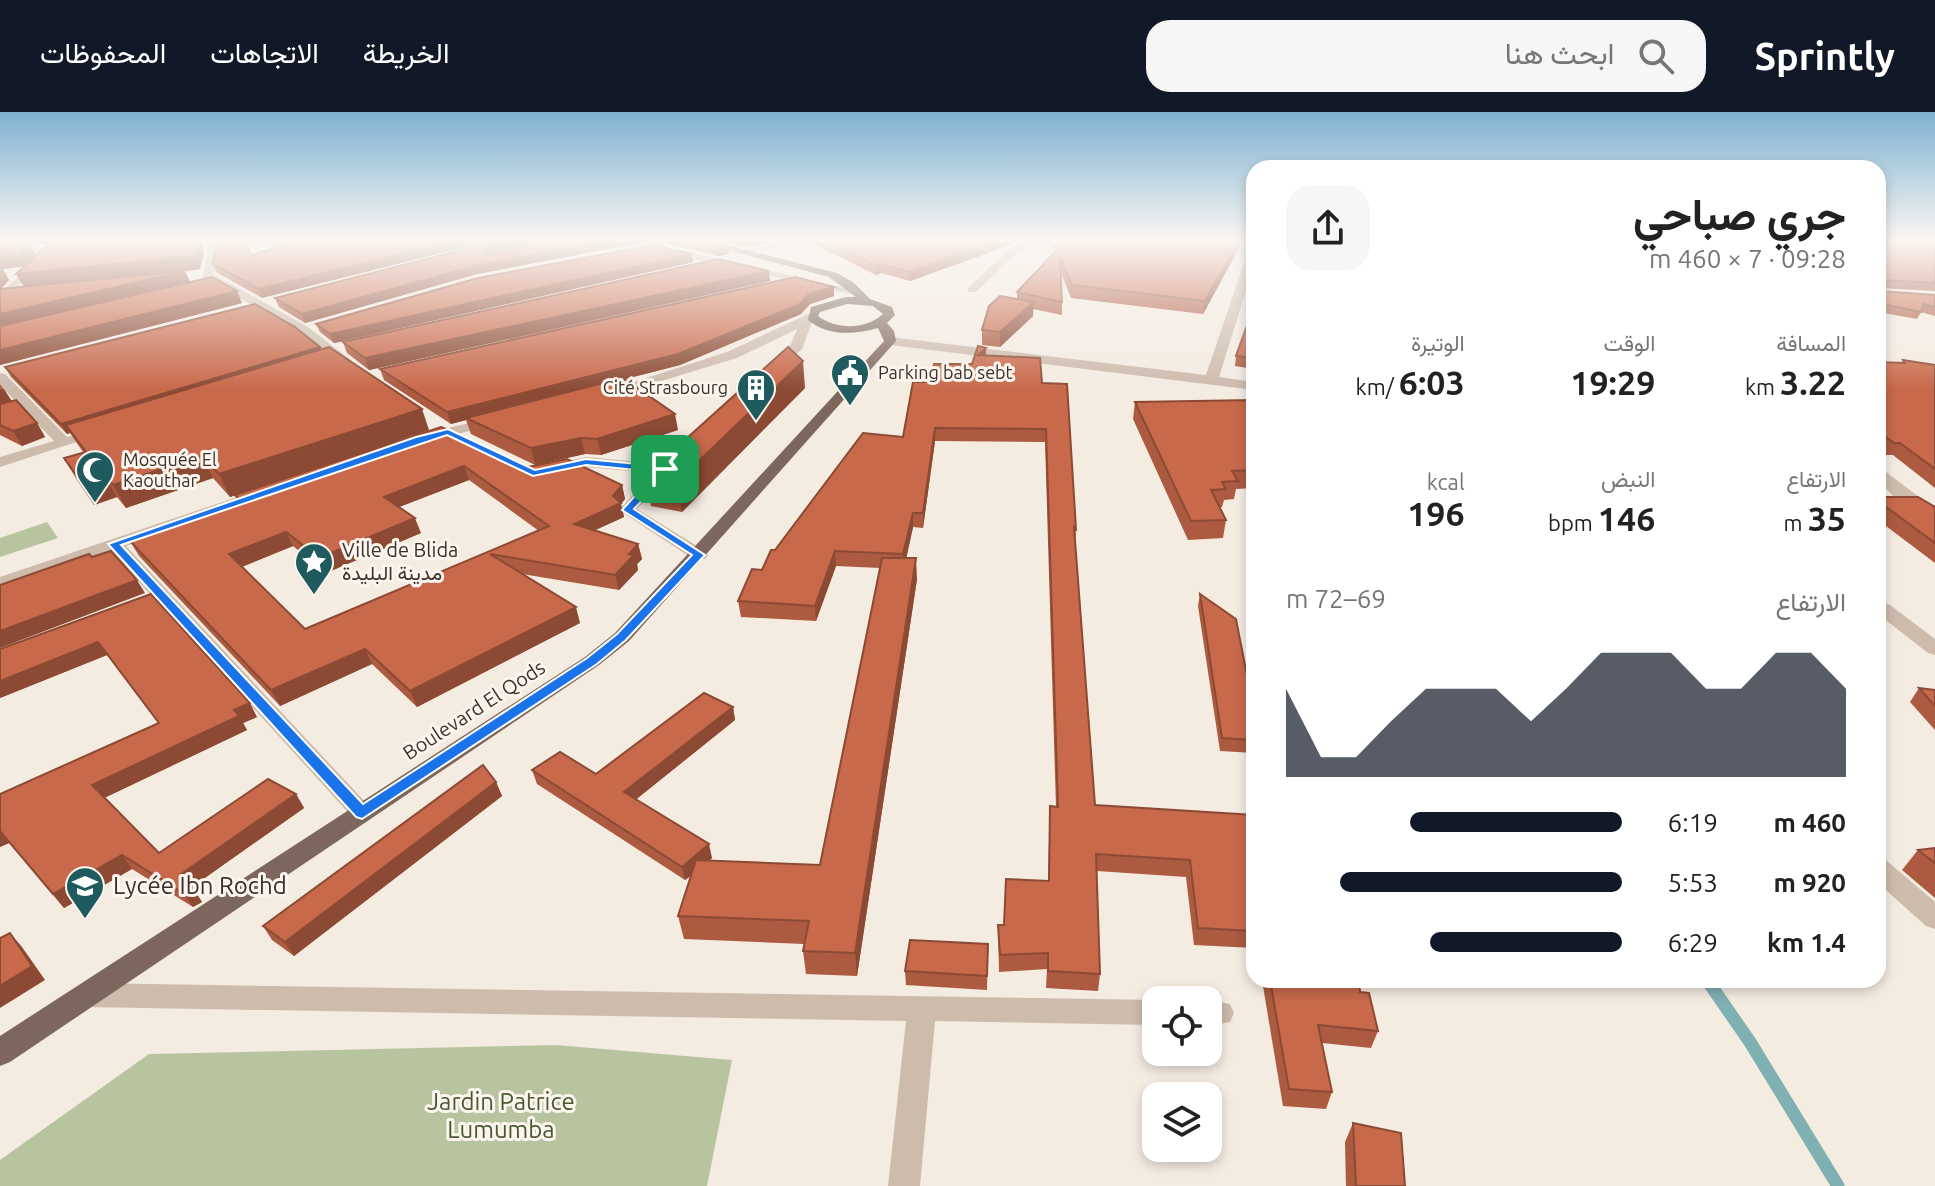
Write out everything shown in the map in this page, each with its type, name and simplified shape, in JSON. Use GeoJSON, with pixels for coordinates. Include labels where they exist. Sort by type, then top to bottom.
{"type":"FeatureCollection","features":[{"type":"Feature","properties":{"kind":"main road"},"geometry":{"type":"LineString","coordinates":[[854,290],[888,310],[884,332],[830,328],[809,320],[815,310],[827,304],[863,297]]}},
{"type":"Feature","properties":{"kind":"main road","name":"Boulevard El Qods"},"geometry":{"type":"LineString","coordinates":[[0,1052],[592,661],[622,637],[699,555],[884,332]]}},
{"type":"Feature","properties":{"kind":"street"},"geometry":{"type":"LineString","coordinates":[[230,290],[263,305],[304,330],[357,371]]}},
{"type":"Feature","properties":{"kind":"street"},"geometry":{"type":"LineString","coordinates":[[835,290],[863,297]]}},
{"type":"Feature","properties":{"kind":"street"},"geometry":{"type":"LineString","coordinates":[[1211,380],[1237,290]]}},
{"type":"Feature","properties":{"kind":"street"},"geometry":{"type":"LineString","coordinates":[[1,296],[19,294]]}},
{"type":"Feature","properties":{"kind":"street"},"geometry":{"type":"LineString","coordinates":[[247,309],[278,302]]}},
{"type":"Feature","properties":{"kind":"street"},"geometry":{"type":"LineString","coordinates":[[764,377],[797,346],[809,320]]}},
{"type":"Feature","properties":{"kind":"street"},"geometry":{"type":"LineString","coordinates":[[592,397],[695,369],[809,320]]}},
{"type":"Feature","properties":{"kind":"street"},"geometry":{"type":"LineString","coordinates":[[304,330],[318,326]]}},
{"type":"Feature","properties":{"kind":"street"},"geometry":{"type":"LineString","coordinates":[[884,332],[1246,385]]}},
{"type":"Feature","properties":{"kind":"street"},"geometry":{"type":"LineString","coordinates":[[15,369],[0,375],[20,408],[64,443]]}},
{"type":"Feature","properties":{"kind":"street"},"geometry":{"type":"LineString","coordinates":[[405,444],[442,428],[506,418]]}},
{"type":"Feature","properties":{"kind":"street"},"geometry":{"type":"LineString","coordinates":[[442,428],[477,446]]}},
{"type":"Feature","properties":{"kind":"street"},"geometry":{"type":"LineString","coordinates":[[0,462],[110,429]]}},
{"type":"Feature","properties":{"kind":"street"},"geometry":{"type":"LineString","coordinates":[[687,449],[627,510],[699,555]]}},
{"type":"Feature","properties":{"kind":"street"},"geometry":{"type":"LineString","coordinates":[[533,473],[586,462],[665,469]]}},
{"type":"Feature","properties":{"kind":"street"},"geometry":{"type":"LineString","coordinates":[[1886,479],[1899,493],[1935,517]]}},
{"type":"Feature","properties":{"kind":"street"},"geometry":{"type":"LineString","coordinates":[[0,583],[274,489]]}},
{"type":"Feature","properties":{"kind":"street"},"geometry":{"type":"LineString","coordinates":[[114,544],[154,599],[362,813]]}},
{"type":"Feature","properties":{"kind":"street"},"geometry":{"type":"LineString","coordinates":[[1886,611],[1935,649]]}},
{"type":"Feature","properties":{"kind":"street"},"geometry":{"type":"LineString","coordinates":[[1886,875],[1935,918]]}},
{"type":"Feature","properties":{"kind":"street"},"geometry":{"type":"LineString","coordinates":[[88,995],[1142,1012]]}},
{"type":"Feature","properties":{"kind":"street"},"geometry":{"type":"LineString","coordinates":[[904,1186],[922,1008]]}},
{"type":"Feature","properties":{"kind":"green space"},"geometry":{"type":"Polygon","coordinates":[[[47,522],[58,538],[0,557],[0,538],[47,522]]]}},
{"type":"Feature","properties":{"kind":"green space","name":"Jardin Patrice Lumumba"},"geometry":{"type":"Polygon","coordinates":[[[556,1045],[732,1060],[707,1186],[0,1186],[0,1160],[149,1054],[556,1045]]]}},
{"type":"Feature","properties":{"kind":"building"},"geometry":{"type":"Polygon","coordinates":[[[0,290],[103,290],[0,314],[0,290]]]}},
{"type":"Feature","properties":{"kind":"building"},"geometry":{"type":"Polygon","coordinates":[[[155,290],[237,291],[0,350],[0,326],[155,290]]]}},
{"type":"Feature","properties":{"kind":"building"},"geometry":{"type":"Polygon","coordinates":[[[306,290],[388,290],[302,314],[275,298],[306,290]]]}},
{"type":"Feature","properties":{"kind":"building"},"geometry":{"type":"Polygon","coordinates":[[[435,290],[529,290],[330,334],[316,324],[435,290]]]}},
{"type":"Feature","properties":{"kind":"building"},"geometry":{"type":"Polygon","coordinates":[[[577,290],[680,290],[365,358],[343,342],[577,290]]]}},
{"type":"Feature","properties":{"kind":"building"},"geometry":{"type":"Polygon","coordinates":[[[736,290],[823,290],[809,294],[800,304],[678,354],[447,412],[380,369],[736,290]]]}},
{"type":"Feature","properties":{"kind":"building"},"geometry":{"type":"Polygon","coordinates":[[[1061,290],[1062,302],[1017,292],[1061,290]]]}},
{"type":"Feature","properties":{"kind":"building"},"geometry":{"type":"Polygon","coordinates":[[[1115,290],[1211,290],[1205,301],[1115,290]]]}},
{"type":"Feature","properties":{"kind":"building"},"geometry":{"type":"Polygon","coordinates":[[[1886,291],[1935,295],[1935,307],[1924,304],[1921,312],[1886,305],[1886,291]]]}},
{"type":"Feature","properties":{"kind":"building"},"geometry":{"type":"Polygon","coordinates":[[[1000,296],[1034,302],[1000,332],[982,330],[989,306],[1000,296]]]}},
{"type":"Feature","properties":{"kind":"building"},"geometry":{"type":"Polygon","coordinates":[[[255,304],[295,327],[320,347],[61,424],[5,367],[255,304]]]}},
{"type":"Feature","properties":{"kind":"building"},"geometry":{"type":"Polygon","coordinates":[[[1246,328],[1246,357],[1236,356],[1246,328]]]}},
{"type":"Feature","properties":{"kind":"building"},"geometry":{"type":"Polygon","coordinates":[[[978,346],[986,348],[978,355],[1040,358],[1042,383],[1067,384],[1076,529],[1074,527],[1095,805],[1246,814],[1246,931],[1198,928],[1190,860],[1096,854],[1100,974],[1048,971],[1048,953],[1000,955],[998,925],[1004,925],[1006,879],[1049,881],[1050,806],[1058,807],[1046,429],[935,428],[923,513],[913,513],[903,554],[835,551],[815,606],[738,601],[752,569],[762,570],[771,550],[775,550],[863,433],[903,437],[913,382],[932,382],[934,364],[972,364],[978,346]]]}},
{"type":"Feature","properties":{"kind":"building"},"geometry":{"type":"Polygon","coordinates":[[[329,347],[422,409],[219,474],[202,456],[113,485],[105,475],[81,482],[64,458],[86,452],[66,425],[329,347]]]}},
{"type":"Feature","properties":{"kind":"building"},"geometry":{"type":"Polygon","coordinates":[[[788,347],[803,361],[677,482],[645,476],[788,347]]]}},
{"type":"Feature","properties":{"kind":"building"},"geometry":{"type":"Polygon","coordinates":[[[1903,360],[1935,365],[1935,469],[1900,443],[1886,437],[1886,362],[1905,363],[1903,360]]]}},
{"type":"Feature","properties":{"kind":"building"},"geometry":{"type":"Polygon","coordinates":[[[623,378],[675,414],[597,439],[581,438],[531,448],[466,418],[623,378]]]}},
{"type":"Feature","properties":{"kind":"building"},"geometry":{"type":"Polygon","coordinates":[[[16,400],[37,423],[13,431],[0,425],[0,404],[16,400]]]}},
{"type":"Feature","properties":{"kind":"building"},"geometry":{"type":"Polygon","coordinates":[[[1246,400],[1246,470],[1232,471],[1238,481],[1222,482],[1226,489],[1211,490],[1226,520],[1191,521],[1135,402],[1246,400]]]}},
{"type":"Feature","properties":{"kind":"building"},"geometry":{"type":"Polygon","coordinates":[[[441,427],[528,467],[567,459],[622,485],[613,496],[621,503],[574,524],[638,544],[629,554],[634,555],[615,575],[490,554],[576,607],[410,691],[365,649],[271,690],[130,541],[241,501],[235,495],[441,427]],[[464,466],[384,497],[415,518],[319,558],[286,532],[229,554],[305,629],[549,526],[464,466]]]}},
{"type":"Feature","properties":{"kind":"building"},"geometry":{"type":"Polygon","coordinates":[[[1886,497],[1918,497],[1935,507],[1935,543],[1886,507],[1886,497]]]}},
{"type":"Feature","properties":{"kind":"building"},"geometry":{"type":"Polygon","coordinates":[[[111,551],[137,580],[0,631],[0,585],[89,554],[92,557],[111,551]]]}},
{"type":"Feature","properties":{"kind":"building"},"geometry":{"type":"Polygon","coordinates":[[[882,558],[916,558],[855,953],[803,951],[809,921],[678,916],[696,860],[820,865],[882,558]]]}},
{"type":"Feature","properties":{"kind":"building"},"geometry":{"type":"Polygon","coordinates":[[[151,594],[250,703],[234,710],[239,716],[92,785],[159,853],[268,779],[296,794],[180,875],[192,887],[183,893],[122,855],[53,894],[0,831],[0,794],[159,723],[98,642],[0,681],[0,649],[151,594]]]}},
{"type":"Feature","properties":{"kind":"building"},"geometry":{"type":"Polygon","coordinates":[[[1200,594],[1236,619],[1246,670],[1246,740],[1222,738],[1200,594]]]}},
{"type":"Feature","properties":{"kind":"building"},"geometry":{"type":"Polygon","coordinates":[[[1919,688],[1935,690],[1935,706],[1919,688]]]}},
{"type":"Feature","properties":{"kind":"building"},"geometry":{"type":"Polygon","coordinates":[[[704,693],[733,707],[624,792],[709,844],[682,867],[532,770],[560,752],[596,774],[704,693]]]}},
{"type":"Feature","properties":{"kind":"building"},"geometry":{"type":"Polygon","coordinates":[[[483,765],[496,782],[285,942],[263,926],[483,765]]]}},
{"type":"Feature","properties":{"kind":"building"},"geometry":{"type":"Polygon","coordinates":[[[1935,848],[1935,863],[1918,850],[1935,848]]]}},
{"type":"Feature","properties":{"kind":"building"},"geometry":{"type":"Polygon","coordinates":[[[10,933],[32,966],[0,986],[0,938],[10,933]]]}},
{"type":"Feature","properties":{"kind":"building"},"geometry":{"type":"Polygon","coordinates":[[[910,940],[988,944],[987,976],[905,971],[910,940]]]}},
{"type":"Feature","properties":{"kind":"building"},"geometry":{"type":"Polygon","coordinates":[[[1271,988],[1360,988],[1360,992],[1369,993],[1378,1031],[1318,1025],[1332,1092],[1289,1089],[1271,988]]]}},
{"type":"Feature","properties":{"kind":"building"},"geometry":{"type":"Polygon","coordinates":[[[1353,1123],[1401,1133],[1405,1186],[1356,1186],[1353,1123]]]}},
{"type":"Feature","properties":{"kind":"waterway"},"geometry":{"type":"LineString","coordinates":[[1713,988],[1750,1042],[1838,1186]]}},
{"type":"Feature","properties":{"kind":"place","name":"Parking bab sebt"},"geometry":{"type":"Point","coordinates":[850,407]}},
{"type":"Feature","properties":{"kind":"place","name":"Cité Strasbourg"},"geometry":{"type":"Point","coordinates":[756,422]}},
{"type":"Feature","properties":{"kind":"place","name":"Mosquée El Kaouthar"},"geometry":{"type":"Point","coordinates":[95,504]}},
{"type":"Feature","properties":{"kind":"place","name":"Ville de Blida مدينة البليدة"},"geometry":{"type":"Point","coordinates":[314,596]}},
{"type":"Feature","properties":{"kind":"place","name":"Lycée Ibn Rochd"},"geometry":{"type":"Point","coordinates":[85,920]}},
{"type":"Feature","properties":{"kind":"route"},"geometry":{"type":"LineString","coordinates":[[448,432],[533,473],[586,462],[665,469],[627,510],[699,555],[622,637],[592,661],[362,813],[114,544],[448,432]]}}]}
